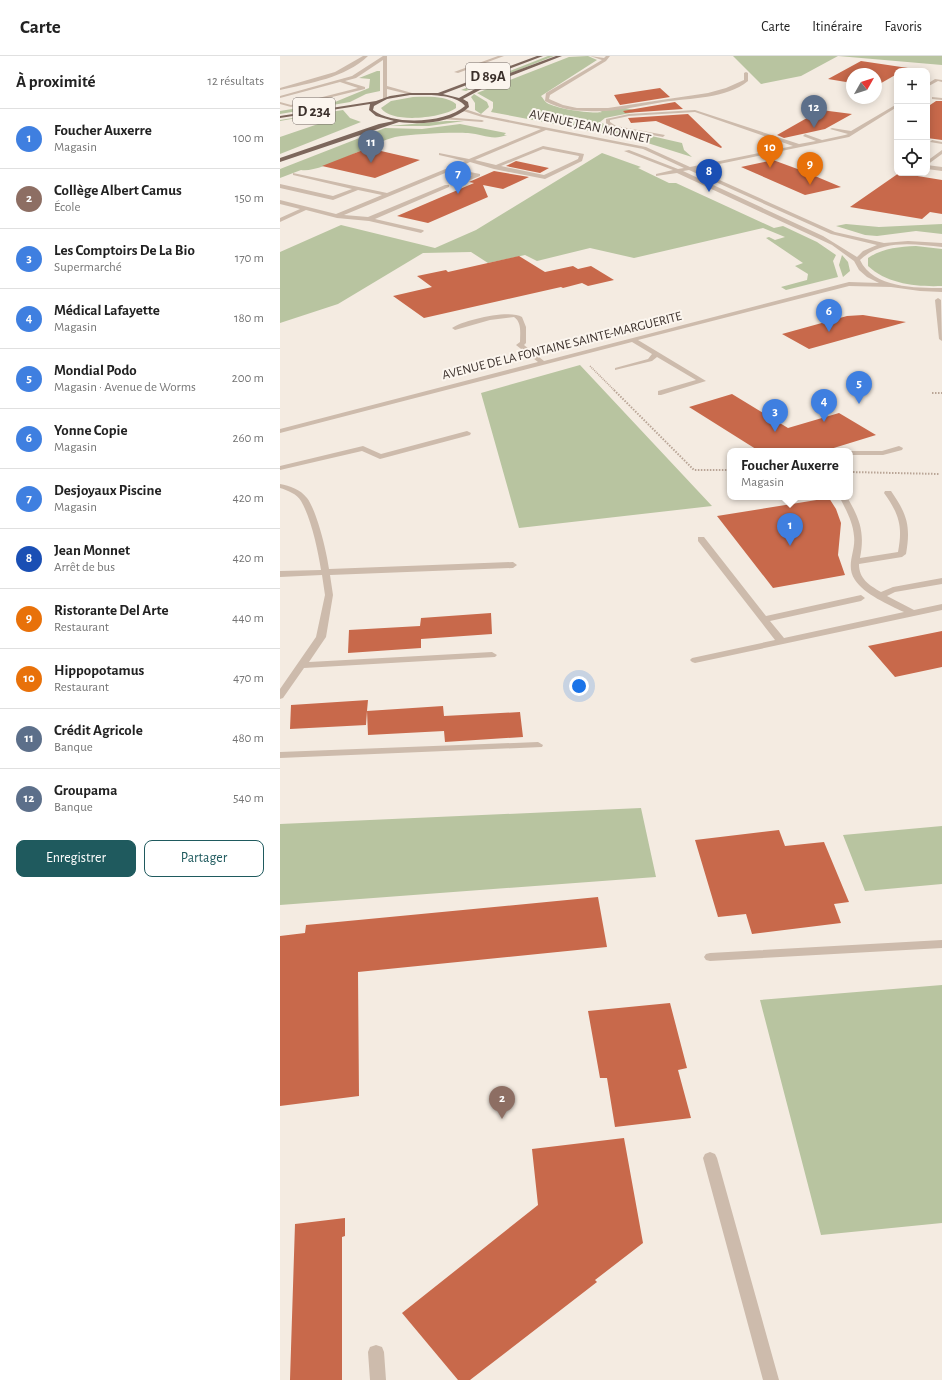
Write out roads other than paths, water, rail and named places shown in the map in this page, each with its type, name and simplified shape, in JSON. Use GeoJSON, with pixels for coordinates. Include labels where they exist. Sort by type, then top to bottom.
{"type":"FeatureCollection","features":[{"type":"Feature","properties":{"kind":"main road","name":"D 89A"},"geometry":{"type":"LineString","coordinates":[[435,94],[454,89],[541,56]]}},
{"type":"Feature","properties":{"kind":"main road","name":"D 89A"},"geometry":{"type":"LineString","coordinates":[[460,99],[466,94],[560,56]]}},
{"type":"Feature","properties":{"kind":"main road"},"geometry":{"type":"LineString","coordinates":[[290,156],[381,126],[405,120],[444,118],[465,110],[467,106],[466,103],[460,99],[435,94],[410,94],[377,102],[370,110],[377,115],[405,120]]}},
{"type":"Feature","properties":{"kind":"main road","name":"D 234"},"geometry":{"type":"LineString","coordinates":[[280,116],[377,102]]}},
{"type":"Feature","properties":{"kind":"main road","name":"D 234"},"geometry":{"type":"LineString","coordinates":[[348,106],[370,110]]}},
{"type":"Feature","properties":{"kind":"main road"},"geometry":{"type":"LineString","coordinates":[[280,160],[371,122],[377,115]]}},
{"type":"Feature","properties":{"kind":"street"},"geometry":{"type":"LineString","coordinates":[[280,89],[344,71],[357,64],[366,56]]}},
{"type":"Feature","properties":{"kind":"street"},"geometry":{"type":"LineString","coordinates":[[280,97],[354,77],[385,56]]}},
{"type":"Feature","properties":{"kind":"street"},"geometry":{"type":"LineString","coordinates":[[385,56],[385,99]]}},
{"type":"Feature","properties":{"kind":"street"},"geometry":{"type":"LineString","coordinates":[[456,72],[502,56]]}},
{"type":"Feature","properties":{"kind":"street"},"geometry":{"type":"LineString","coordinates":[[592,56],[606,58]]}},
{"type":"Feature","properties":{"kind":"street"},"geometry":{"type":"LineString","coordinates":[[606,58],[548,94],[547,100],[554,104],[586,110],[627,106],[715,92],[738,86],[746,81],[746,73]]}},
{"type":"Feature","properties":{"kind":"street"},"geometry":{"type":"LineString","coordinates":[[930,84],[937,80],[942,81]]}},
{"type":"Feature","properties":{"kind":"street"},"geometry":{"type":"LineString","coordinates":[[280,103],[291,106],[363,88],[341,81]]}},
{"type":"Feature","properties":{"kind":"street"},"geometry":{"type":"LineString","coordinates":[[386,87],[410,94]]}},
{"type":"Feature","properties":{"kind":"street"},"geometry":{"type":"LineString","coordinates":[[934,98],[942,99]]}},
{"type":"Feature","properties":{"kind":"street"},"geometry":{"type":"LineString","coordinates":[[658,175],[848,136],[894,107]]}},
{"type":"Feature","properties":{"kind":"street","name":"AVENUE JEAN MONNET"},"geometry":{"type":"LineString","coordinates":[[465,110],[482,116],[644,148],[833,233],[887,245]]}},
{"type":"Feature","properties":{"kind":"street"},"geometry":{"type":"LineString","coordinates":[[663,136],[615,127],[608,123],[608,119],[629,114],[695,111],[799,146]]}},
{"type":"Feature","properties":{"kind":"street","name":"AVENUE JEAN MONNET"},"geometry":{"type":"LineString","coordinates":[[444,118],[472,120],[635,153],[677,170],[821,236],[857,260]]}},
{"type":"Feature","properties":{"kind":"street"},"geometry":{"type":"LineString","coordinates":[[337,216],[545,129]]}},
{"type":"Feature","properties":{"kind":"street"},"geometry":{"type":"LineString","coordinates":[[832,129],[852,133]]}},
{"type":"Feature","properties":{"kind":"street"},"geometry":{"type":"LineString","coordinates":[[805,135],[821,141]]}},
{"type":"Feature","properties":{"kind":"street"},"geometry":{"type":"LineString","coordinates":[[932,141],[942,143]]}},
{"type":"Feature","properties":{"kind":"street"},"geometry":{"type":"LineString","coordinates":[[440,154],[494,167],[545,177],[580,160],[582,156],[543,147],[494,167]]}},
{"type":"Feature","properties":{"kind":"street"},"geometry":{"type":"LineString","coordinates":[[930,161],[942,152]]}},
{"type":"Feature","properties":{"kind":"street"},"geometry":{"type":"LineString","coordinates":[[930,167],[942,169]]}},
{"type":"Feature","properties":{"kind":"street"},"geometry":{"type":"LineString","coordinates":[[450,169],[478,175],[460,182]]}},
{"type":"Feature","properties":{"kind":"street"},"geometry":{"type":"LineString","coordinates":[[295,174],[387,195]]}},
{"type":"Feature","properties":{"kind":"street"},"geometry":{"type":"LineString","coordinates":[[280,186],[333,198],[358,188]]}},
{"type":"Feature","properties":{"kind":"street"},"geometry":{"type":"LineString","coordinates":[[369,219],[447,186]]}},
{"type":"Feature","properties":{"kind":"street"},"geometry":{"type":"LineString","coordinates":[[280,202],[337,216],[369,219],[421,231]]}},
{"type":"Feature","properties":{"kind":"street"},"geometry":{"type":"LineString","coordinates":[[280,220],[306,208]]}},
{"type":"Feature","properties":{"kind":"street"},"geometry":{"type":"LineString","coordinates":[[924,243],[942,238]]}},
{"type":"Feature","properties":{"kind":"street"},"geometry":{"type":"LineString","coordinates":[[942,245],[924,243],[887,245],[867,251],[857,260],[858,267],[864,273],[890,285],[910,289],[940,299],[942,339]]}},
{"type":"Feature","properties":{"kind":"street","name":"AVENUE DE LA FONTAINE SAINTE-MARGUERITE"},"geometry":{"type":"LineString","coordinates":[[849,284],[864,273]]}},
{"type":"Feature","properties":{"kind":"street","name":"AVENUE DE LA FONTAINE SAINTE-MARGUERITE"},"geometry":{"type":"LineString","coordinates":[[280,431],[849,284],[890,285]]}},
{"type":"Feature","properties":{"kind":"street"},"geometry":{"type":"LineString","coordinates":[[910,289],[942,290]]}},
{"type":"Feature","properties":{"kind":"street"},"geometry":{"type":"LineString","coordinates":[[455,328],[505,315],[514,315],[519,317],[522,322],[523,343],[519,345],[544,363]]}},
{"type":"Feature","properties":{"kind":"street"},"geometry":{"type":"LineString","coordinates":[[633,340],[702,381],[661,393]]}},
{"type":"Feature","properties":{"kind":"street"},"geometry":{"type":"LineString","coordinates":[[617,369],[650,360],[656,354]]}},
{"type":"Feature","properties":{"kind":"street"},"geometry":{"type":"LineString","coordinates":[[280,468],[363,448],[380,457],[467,433]]}},
{"type":"Feature","properties":{"kind":"street"},"geometry":{"type":"LineString","coordinates":[[853,452],[883,452],[899,448]]}},
{"type":"Feature","properties":{"kind":"street"},"geometry":{"type":"LineString","coordinates":[[280,486],[290,488],[304,500],[313,521],[322,550],[329,595],[321,638],[280,696]]}},
{"type":"Feature","properties":{"kind":"street"},"geometry":{"type":"LineString","coordinates":[[854,562],[902,554],[906,534],[901,510],[888,493]]}},
{"type":"Feature","properties":{"kind":"street"},"geometry":{"type":"LineString","coordinates":[[845,500],[854,517],[859,541],[854,562],[859,580],[880,596],[912,613]]}},
{"type":"Feature","properties":{"kind":"street"},"geometry":{"type":"LineString","coordinates":[[701,539],[781,641]]}},
{"type":"Feature","properties":{"kind":"street"},"geometry":{"type":"LineString","coordinates":[[280,574],[513,565]]}},
{"type":"Feature","properties":{"kind":"street"},"geometry":{"type":"LineString","coordinates":[[880,596],[893,590],[942,581]]}},
{"type":"Feature","properties":{"kind":"street"},"geometry":{"type":"LineString","coordinates":[[764,619],[861,598]]}},
{"type":"Feature","properties":{"kind":"street"},"geometry":{"type":"LineString","coordinates":[[695,660],[942,607]]}},
{"type":"Feature","properties":{"kind":"street"},"geometry":{"type":"LineString","coordinates":[[301,665],[492,655]]}},
{"type":"Feature","properties":{"kind":"street"},"geometry":{"type":"LineString","coordinates":[[280,754],[538,745]]}},
{"type":"Feature","properties":{"kind":"street"},"geometry":{"type":"LineString","coordinates":[[710,957],[942,944]]}},
{"type":"Feature","properties":{"kind":"street"},"geometry":{"type":"LineString","coordinates":[[710,1158],[771,1380]]}},
{"type":"Feature","properties":{"kind":"street"},"geometry":{"type":"LineString","coordinates":[[376,1352],[378,1380]]}},
{"type":"Feature","properties":{"kind":"place","name":"Groupama"},"geometry":{"type":"Point","coordinates":[814,128]}},
{"type":"Feature","properties":{"kind":"place","name":"Crédit Agricole"},"geometry":{"type":"Point","coordinates":[371,163]}},
{"type":"Feature","properties":{"kind":"place","name":"Hippopotamus"},"geometry":{"type":"Point","coordinates":[770,168]}},
{"type":"Feature","properties":{"kind":"place","name":"Ristorante Del Arte"},"geometry":{"type":"Point","coordinates":[810,185]}},
{"type":"Feature","properties":{"kind":"place","name":"Jean Monnet"},"geometry":{"type":"Point","coordinates":[709,192]}},
{"type":"Feature","properties":{"kind":"place","name":"Desjoyaux Piscine"},"geometry":{"type":"Point","coordinates":[458,194]}},
{"type":"Feature","properties":{"kind":"place","name":"Yonne Copie"},"geometry":{"type":"Point","coordinates":[829,332]}},
{"type":"Feature","properties":{"kind":"place","name":"Mondial Podo"},"geometry":{"type":"Point","coordinates":[859,404]}},
{"type":"Feature","properties":{"kind":"place","name":"Médical Lafayette"},"geometry":{"type":"Point","coordinates":[824,422]}},
{"type":"Feature","properties":{"kind":"place","name":"Les Comptoirs De La Bio"},"geometry":{"type":"Point","coordinates":[775,432]}},
{"type":"Feature","properties":{"kind":"place","name":"Foucher Auxerre"},"geometry":{"type":"Point","coordinates":[790,546]}},
{"type":"Feature","properties":{"kind":"place","name":"Collège Albert Camus"},"geometry":{"type":"Point","coordinates":[502,1119]}}]}
